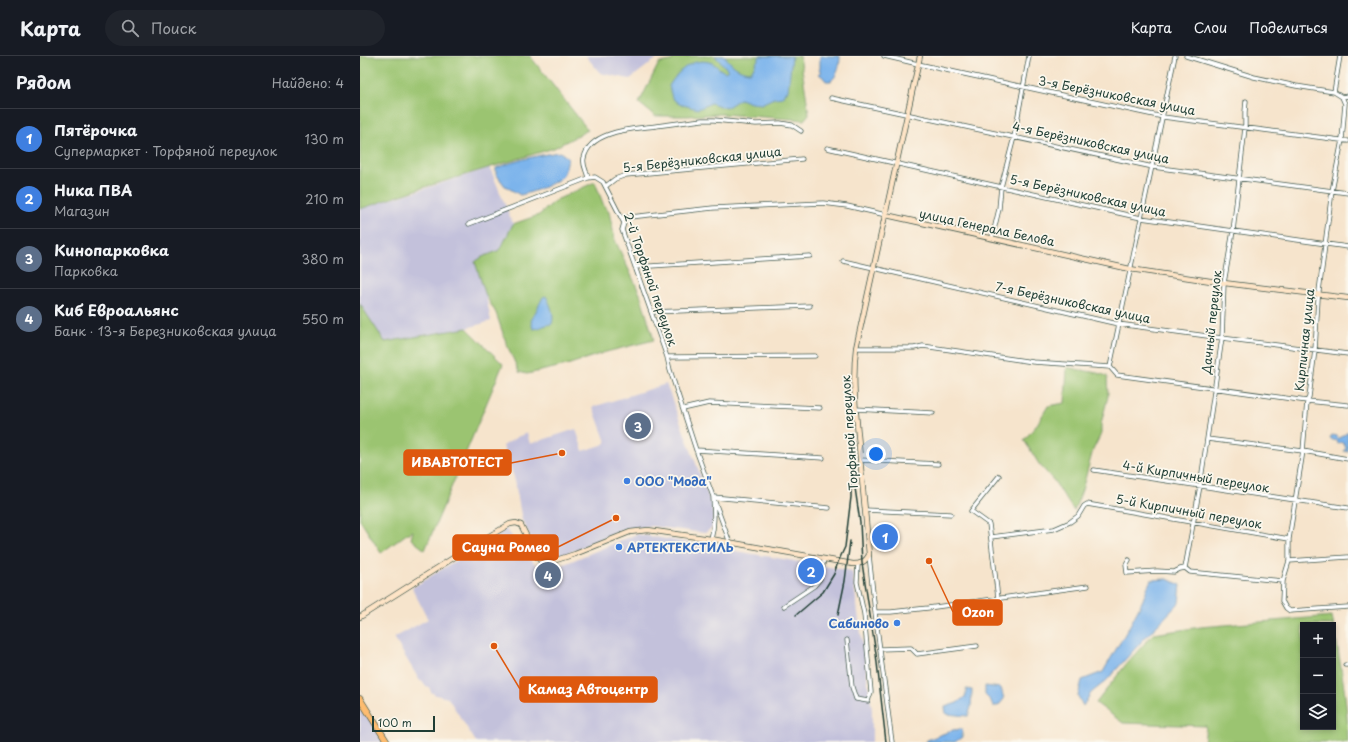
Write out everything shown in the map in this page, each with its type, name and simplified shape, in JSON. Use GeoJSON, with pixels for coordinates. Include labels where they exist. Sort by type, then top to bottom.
{"type":"FeatureCollection","features":[{"type":"Feature","properties":{"kind":"main road"},"geometry":{"type":"LineString","coordinates":[[360,699],[387,742]]}},
{"type":"Feature","properties":{"kind":"street","name":"3-я Берёзниковская улица"},"geometry":{"type":"LineString","coordinates":[[884,56],[1163,117],[1348,141]]}},
{"type":"Feature","properties":{"kind":"street","name":"Торфяной переулок"},"geometry":{"type":"LineString","coordinates":[[892,742],[875,612],[853,380],[856,348],[920,56]]}},
{"type":"Feature","properties":{"kind":"street"},"geometry":{"type":"LineString","coordinates":[[992,238],[1000,209],[1002,187],[1014,137],[1029,56]]}},
{"type":"Feature","properties":{"kind":"street"},"geometry":{"type":"LineString","coordinates":[[1110,367],[1175,56]]}},
{"type":"Feature","properties":{"kind":"street"},"geometry":{"type":"LineString","coordinates":[[1186,56],[1254,77],[1334,92],[1342,97],[1348,96]]}},
{"type":"Feature","properties":{"kind":"street"},"geometry":{"type":"LineString","coordinates":[[1334,92],[1340,56]]}},
{"type":"Feature","properties":{"kind":"street","name":"Кирпичная улица"},"geometry":{"type":"LineString","coordinates":[[1342,97],[1345,104],[1342,140],[1332,191],[1326,245],[1318,294],[1315,350],[1309,397],[1307,401],[1303,451],[1289,539],[1289,562],[1283,581],[1282,600],[1286,608],[1290,611],[1348,607]]}},
{"type":"Feature","properties":{"kind":"street","name":"4-я Берёзниковская улица"},"geometry":{"type":"LineString","coordinates":[[832,98],[1153,167],[1348,193]]}},
{"type":"Feature","properties":{"kind":"street","name":"Дачный переулок"},"geometry":{"type":"LineString","coordinates":[[1185,568],[1200,486],[1222,338],[1224,283],[1233,231],[1245,128],[1246,101]]}},
{"type":"Feature","properties":{"kind":"street"},"geometry":{"type":"LineString","coordinates":[[588,178],[583,161],[588,148],[602,137],[621,130],[702,120],[714,120],[756,124],[792,124],[801,131]]}},
{"type":"Feature","properties":{"kind":"street","name":"5-я Берёзниковская улица"},"geometry":{"type":"LineString","coordinates":[[827,148],[1140,218],[1348,247]]}},
{"type":"Feature","properties":{"kind":"street","name":"5-я Берёзниковская улица"},"geometry":{"type":"LineString","coordinates":[[606,186],[615,179],[626,175],[802,158]]}},
{"type":"Feature","properties":{"kind":"street"},"geometry":{"type":"LineString","coordinates":[[469,224],[588,178],[598,178],[606,186]]}},
{"type":"Feature","properties":{"kind":"street","name":"2-й Торфяной переулок"},"geometry":{"type":"LineString","coordinates":[[606,186],[624,223],[622,230],[667,357],[696,450],[730,543]]}},
{"type":"Feature","properties":{"kind":"street","name":"улица Генерала Белова"},"geometry":{"type":"LineString","coordinates":[[621,218],[713,208],[812,203],[832,204],[1130,269],[1224,283],[1348,298]]}},
{"type":"Feature","properties":{"kind":"street"},"geometry":{"type":"LineString","coordinates":[[635,267],[810,256]]}},
{"type":"Feature","properties":{"kind":"street","name":"7-я Берёзниковская улица"},"geometry":{"type":"LineString","coordinates":[[843,261],[1118,324],[1348,354]]}},
{"type":"Feature","properties":{"kind":"street"},"geometry":{"type":"LineString","coordinates":[[651,312],[810,306]]}},
{"type":"Feature","properties":{"kind":"street"},"geometry":{"type":"LineString","coordinates":[[856,348],[914,348],[924,346],[1034,362],[1110,367],[1117,374],[1307,401],[1348,405]]}},
{"type":"Feature","properties":{"kind":"street"},"geometry":{"type":"LineString","coordinates":[[667,357],[815,356]]}},
{"type":"Feature","properties":{"kind":"street"},"geometry":{"type":"LineString","coordinates":[[683,409],[709,403],[820,408]]}},
{"type":"Feature","properties":{"kind":"street"},"geometry":{"type":"LineString","coordinates":[[855,410],[933,413]]}},
{"type":"Feature","properties":{"kind":"street"},"geometry":{"type":"LineString","coordinates":[[1207,439],[1303,451],[1348,459]]}},
{"type":"Feature","properties":{"kind":"street"},"geometry":{"type":"LineString","coordinates":[[696,450],[823,458]]}},
{"type":"Feature","properties":{"kind":"street"},"geometry":{"type":"LineString","coordinates":[[860,460],[938,464]]}},
{"type":"Feature","properties":{"kind":"street","name":"4-й Кирпичный переулок"},"geometry":{"type":"LineString","coordinates":[[1094,470],[1348,508]]}},
{"type":"Feature","properties":{"kind":"street"},"geometry":{"type":"LineString","coordinates":[[998,598],[992,558],[991,537],[988,524],[972,511],[999,476]]}},
{"type":"Feature","properties":{"kind":"street"},"geometry":{"type":"LineString","coordinates":[[713,497],[829,508]]}},
{"type":"Feature","properties":{"kind":"street","name":"2-й Торфяной переулок"},"geometry":{"type":"LineString","coordinates":[[711,539],[715,517],[713,497]]}},
{"type":"Feature","properties":{"kind":"street","name":"5-й Кирпичный переулок"},"geometry":{"type":"LineString","coordinates":[[991,537],[1040,531],[1058,527],[1070,522],[1078,516],[1085,505],[1289,539]]}},
{"type":"Feature","properties":{"kind":"street"},"geometry":{"type":"LineString","coordinates":[[865,510],[951,514]]}},
{"type":"Feature","properties":{"kind":"street"},"geometry":{"type":"LineString","coordinates":[[360,617],[504,526],[512,523],[521,525],[537,557],[542,562],[546,563],[575,554],[622,534],[636,531],[655,531],[711,539],[858,564],[866,560],[869,554]]}},
{"type":"Feature","properties":{"kind":"street"},"geometry":{"type":"LineString","coordinates":[[1289,562],[1348,557]]}},
{"type":"Feature","properties":{"kind":"street"},"geometry":{"type":"LineString","coordinates":[[784,606],[814,586],[820,579],[824,559]]}},
{"type":"Feature","properties":{"kind":"street"},"geometry":{"type":"LineString","coordinates":[[1129,560],[1126,565],[1126,573],[1157,571],[1174,572],[1185,568],[1190,572],[1283,581]]}},
{"type":"Feature","properties":{"kind":"street"},"geometry":{"type":"LineString","coordinates":[[847,640],[852,687],[856,699],[868,702],[871,692],[864,614],[857,582],[858,564]]}},
{"type":"Feature","properties":{"kind":"street"},"geometry":{"type":"LineString","coordinates":[[875,612],[920,609],[1088,586]]}},
{"type":"Feature","properties":{"kind":"street"},"geometry":{"type":"LineString","coordinates":[[880,649],[911,648],[917,654],[921,654],[976,646]]}},
{"type":"Feature","properties":{"kind":"shaded area"},"geometry":{"type":"Polygon","coordinates":[[[586,56],[660,56],[630,79],[600,73],[586,56]]]}},
{"type":"Feature","properties":{"kind":"shaded area"},"geometry":{"type":"Polygon","coordinates":[[[490,168],[513,224],[498,251],[482,257],[475,262],[486,296],[491,321],[467,328],[385,342],[360,304],[360,209],[490,168]]]}},
{"type":"Feature","properties":{"kind":"shaded area"},"geometry":{"type":"Polygon","coordinates":[[[666,384],[712,506],[712,528],[705,533],[651,526],[623,530],[568,553],[545,561],[542,560],[522,520],[514,477],[503,446],[517,437],[527,433],[530,444],[576,429],[583,451],[602,445],[606,442],[593,407],[666,384]]]}},
{"type":"Feature","properties":{"kind":"shaded area"},"geometry":{"type":"Polygon","coordinates":[[[506,529],[536,565],[540,574],[637,534],[852,571],[872,710],[872,742],[476,742],[448,698],[431,692],[429,687],[420,681],[394,638],[428,619],[412,588],[506,529]]]}},
{"type":"Feature","properties":{"kind":"shaded area"},"geometry":{"type":"Polygon","coordinates":[[[360,702],[385,742],[360,742],[360,702]]]}},
{"type":"Feature","properties":{"kind":"green space"},"geometry":{"type":"Polygon","coordinates":[[[360,56],[530,56],[588,130],[554,148],[425,187],[360,209],[360,56]]]}},
{"type":"Feature","properties":{"kind":"green space"},"geometry":{"type":"Polygon","coordinates":[[[675,56],[800,56],[809,114],[804,120],[722,114],[655,116],[639,103],[659,63],[671,61],[675,56]]]}},
{"type":"Feature","properties":{"kind":"green space"},"geometry":{"type":"Polygon","coordinates":[[[595,182],[604,206],[609,212],[615,240],[640,294],[654,340],[606,352],[567,365],[527,374],[519,372],[507,345],[496,313],[486,296],[475,262],[482,257],[498,251],[513,224],[539,215],[556,200],[595,182]]]}},
{"type":"Feature","properties":{"kind":"green space"},"geometry":{"type":"Polygon","coordinates":[[[360,304],[385,342],[467,328],[503,364],[425,550],[411,539],[413,531],[381,553],[360,520],[360,304]]]}},
{"type":"Feature","properties":{"kind":"green space"},"geometry":{"type":"Polygon","coordinates":[[[1067,367],[1107,376],[1108,396],[1101,424],[1101,434],[1093,450],[1082,490],[1074,511],[1054,481],[1039,464],[1024,440],[1036,426],[1048,406],[1065,403],[1067,367]]]}},
{"type":"Feature","properties":{"kind":"green space"},"geometry":{"type":"Polygon","coordinates":[[[1332,616],[1333,622],[1300,622],[1300,730],[1336,730],[1336,640],[1345,694],[1348,742],[1204,742],[1206,726],[1123,723],[1096,703],[1127,663],[1153,634],[1201,627],[1332,616]]]}},
{"type":"Feature","properties":{"kind":"water"},"geometry":{"type":"Polygon","coordinates":[[[715,56],[725,56],[736,67],[743,71],[751,72],[760,56],[792,56],[788,91],[784,93],[783,97],[774,98],[761,104],[751,103],[740,99],[726,108],[711,103],[698,109],[679,104],[672,98],[669,86],[682,70],[692,63],[705,61],[714,64],[725,72],[728,70],[715,56]]]}},
{"type":"Feature","properties":{"kind":"water"},"geometry":{"type":"Polygon","coordinates":[[[820,56],[840,56],[838,70],[831,81],[826,81],[819,73],[822,72],[819,70],[820,56]]]}},
{"type":"Feature","properties":{"kind":"water"},"geometry":{"type":"Polygon","coordinates":[[[560,152],[568,158],[564,173],[551,184],[531,192],[520,195],[505,186],[496,174],[496,168],[504,165],[528,158],[560,152]]]}},
{"type":"Feature","properties":{"kind":"water"},"geometry":{"type":"Polygon","coordinates":[[[546,296],[552,313],[552,324],[533,329],[531,321],[543,297],[546,296]]]}},
{"type":"Feature","properties":{"kind":"water"},"geometry":{"type":"Polygon","coordinates":[[[1348,432],[1348,452],[1344,451],[1346,448],[1342,442],[1338,444],[1337,441],[1330,439],[1332,435],[1337,436],[1338,439],[1348,432]]]}},
{"type":"Feature","properties":{"kind":"water"},"geometry":{"type":"Polygon","coordinates":[[[1167,579],[1181,585],[1179,603],[1106,681],[1091,693],[1083,706],[1078,696],[1082,680],[1103,672],[1136,615],[1151,580],[1167,579]]]}},
{"type":"Feature","properties":{"kind":"water"},"geometry":{"type":"Polygon","coordinates":[[[985,686],[1001,688],[1004,699],[998,706],[993,706],[991,701],[985,695],[985,686]]]}},
{"type":"Feature","properties":{"kind":"water"},"geometry":{"type":"Polygon","coordinates":[[[966,689],[972,690],[971,707],[968,716],[946,714],[945,707],[957,703],[966,696],[966,689]]]}},
{"type":"Feature","properties":{"kind":"water"},"geometry":{"type":"Polygon","coordinates":[[[962,729],[962,737],[955,742],[926,742],[927,740],[953,730],[962,729]]]}},
{"type":"Feature","properties":{"kind":"railway"},"geometry":{"type":"LineString","coordinates":[[796,615],[823,592],[834,574],[845,547],[851,497],[851,450]]}},
{"type":"Feature","properties":{"kind":"railway"},"geometry":{"type":"LineString","coordinates":[[854,481],[860,522],[862,563],[876,654],[886,742]]}},
{"type":"Feature","properties":{"kind":"railway"},"geometry":{"type":"LineString","coordinates":[[838,615],[845,581],[850,541]]}},
{"type":"Feature","properties":{"kind":"place","name":"Кинопарковка"},"geometry":{"type":"Point","coordinates":[638,426]}},
{"type":"Feature","properties":{"kind":"place","name":"ИВАВТОТЕСТ"},"geometry":{"type":"Point","coordinates":[562,453]}},
{"type":"Feature","properties":{"kind":"place","name":"ООО \"Мода\""},"geometry":{"type":"Point","coordinates":[627,481]}},
{"type":"Feature","properties":{"kind":"place","name":"Сауна Ромео"},"geometry":{"type":"Point","coordinates":[616,518]}},
{"type":"Feature","properties":{"kind":"place","name":"Пятёрочка"},"geometry":{"type":"Point","coordinates":[885,537]}},
{"type":"Feature","properties":{"kind":"place","name":"АРТЕКТЕКСТИЛЬ"},"geometry":{"type":"Point","coordinates":[619,547]}},
{"type":"Feature","properties":{"kind":"place","name":"Ozon"},"geometry":{"type":"Point","coordinates":[929,561]}},
{"type":"Feature","properties":{"kind":"place","name":"Ника ПВА"},"geometry":{"type":"Point","coordinates":[811,571]}},
{"type":"Feature","properties":{"kind":"place","name":"Киб Евроальянс"},"geometry":{"type":"Point","coordinates":[548,575]}},
{"type":"Feature","properties":{"kind":"place","name":"Сабиново"},"geometry":{"type":"Point","coordinates":[897,623]}},
{"type":"Feature","properties":{"kind":"place","name":"Камаз Автоцентр"},"geometry":{"type":"Point","coordinates":[494,646]}}]}
